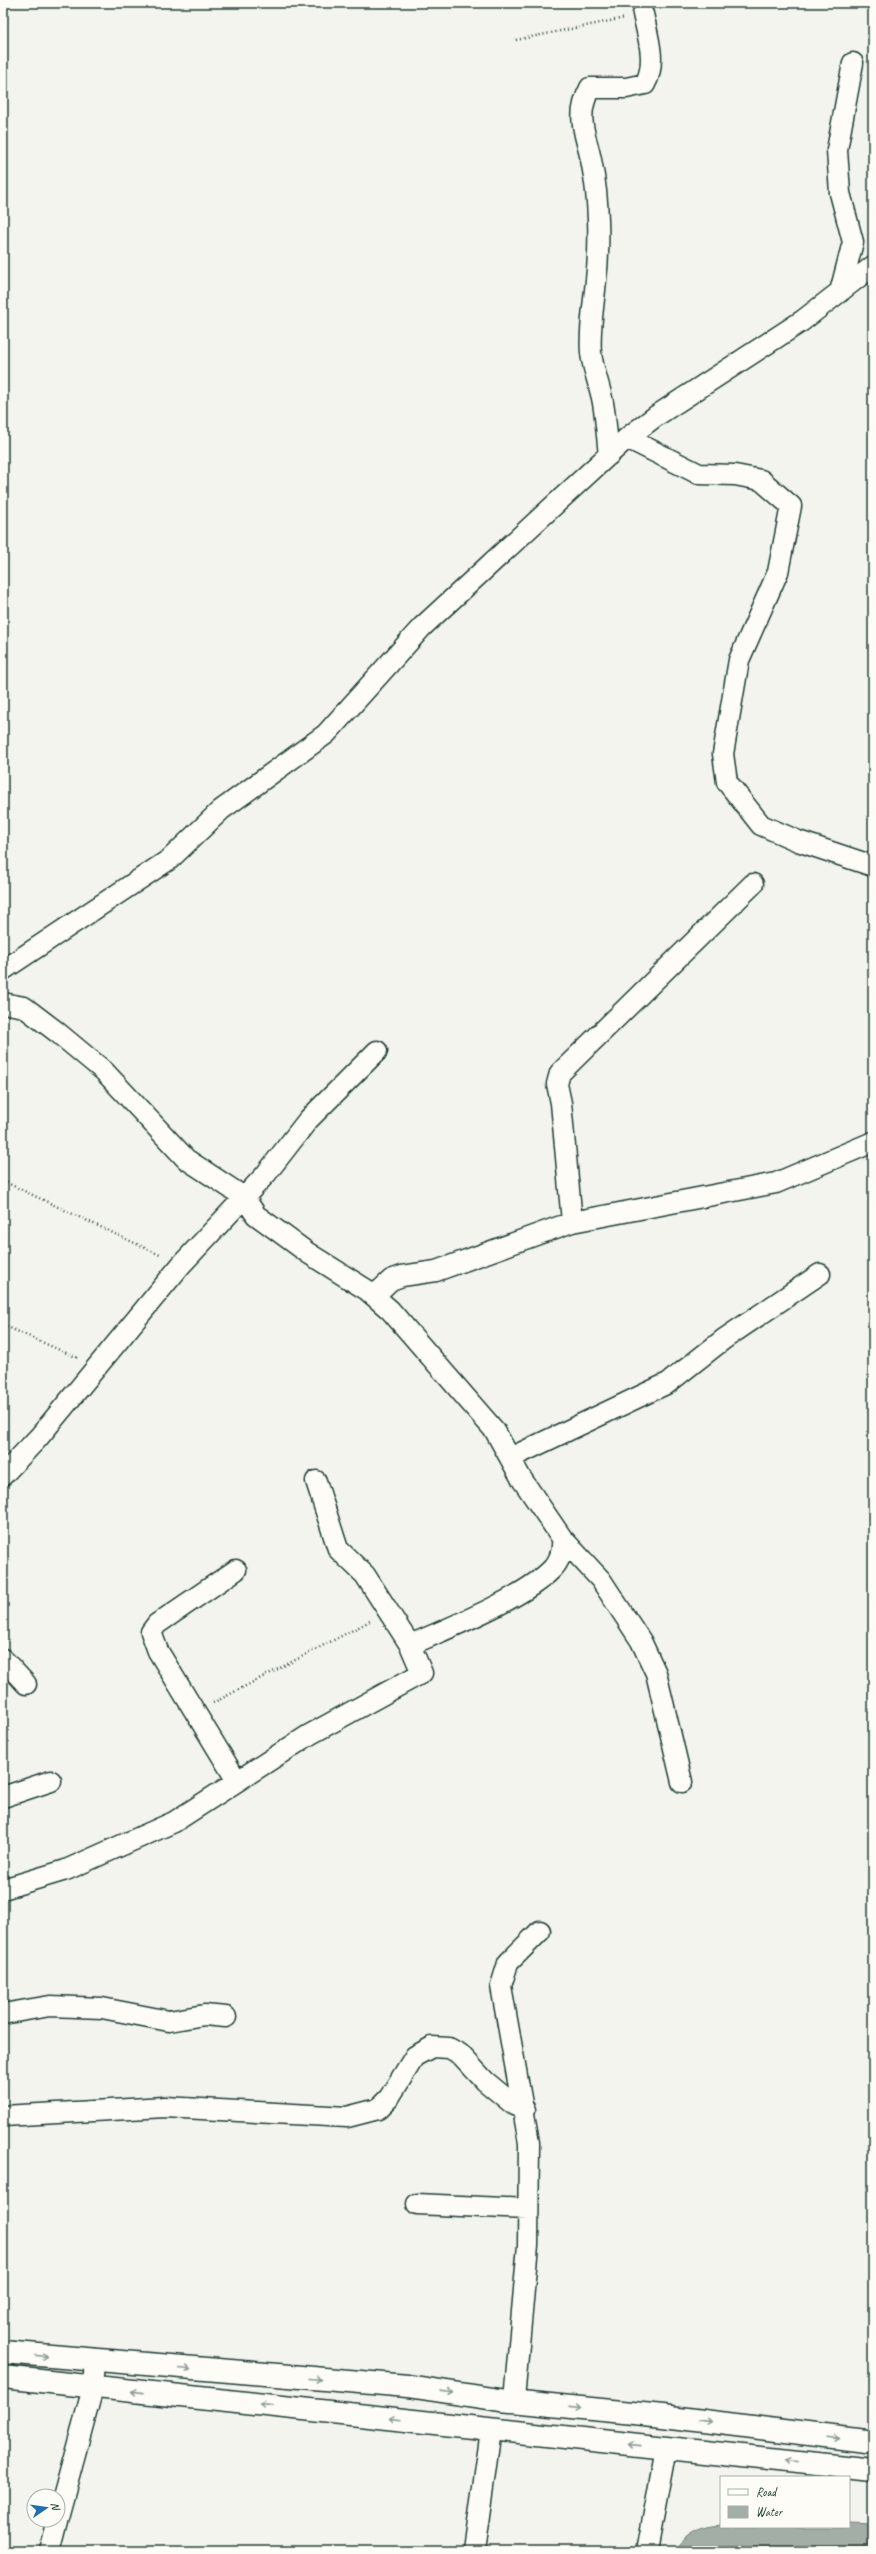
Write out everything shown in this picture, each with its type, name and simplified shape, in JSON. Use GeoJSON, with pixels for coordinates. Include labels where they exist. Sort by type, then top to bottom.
{"type":"FeatureCollection","features":[{"type":"Feature","properties":{"kind":"highway"},"geometry":{"type":"LineString","coordinates":[[3,2352],[95,2361],[408,2386],[514,2400],[873,2442]]}},
{"type":"Feature","properties":{"kind":"highway"},"geometry":{"type":"LineString","coordinates":[[3,2377],[92,2388],[873,2470]]}},
{"type":"Feature","properties":{"kind":"street"},"geometry":{"type":"LineString","coordinates":[[609,455],[603,403],[591,354],[592,309],[596,279],[597,213],[592,164],[583,136],[582,119],[585,98],[590,88],[626,88],[645,84],[651,73],[650,50],[643,14]]}},
{"type":"Feature","properties":{"kind":"street"},"geometry":{"type":"LineString","coordinates":[[840,292],[853,242],[840,193],[837,150],[853,63]]}},
{"type":"Feature","properties":{"kind":"street"},"geometry":{"type":"LineString","coordinates":[[3,970],[170,859],[221,810],[326,734],[422,627],[627,438],[656,416],[802,321],[873,266]]}},
{"type":"Feature","properties":{"kind":"street"},"geometry":{"type":"LineString","coordinates":[[627,438],[699,474],[736,475],[761,480],[791,506],[778,572],[739,660],[723,754],[728,782],[761,825],[798,841],[873,866]]}},
{"type":"Feature","properties":{"kind":"street"},"geometry":{"type":"LineString","coordinates":[[572,1222],[561,1103],[557,1084],[560,1073],[753,884]]}},
{"type":"Feature","properties":{"kind":"street"},"geometry":{"type":"LineString","coordinates":[[3,1003],[24,1008],[57,1032],[104,1071],[186,1159],[244,1197],[256,1215],[374,1296],[390,1310],[496,1431],[510,1458],[562,1538],[601,1580],[641,1641],[656,1673],[682,1782]]}},
{"type":"Feature","properties":{"kind":"street"},"geometry":{"type":"LineString","coordinates":[[3,1475],[39,1437],[180,1265],[266,1174],[308,1120],[377,1051]]}},
{"type":"Feature","properties":{"kind":"street"},"geometry":{"type":"LineString","coordinates":[[374,1296],[391,1280],[402,1276],[436,1271],[572,1222],[776,1183],[873,1142]]}},
{"type":"Feature","properties":{"kind":"street"},"geometry":{"type":"LineString","coordinates":[[510,1458],[668,1383],[724,1339],[820,1274]]}},
{"type":"Feature","properties":{"kind":"street"},"geometry":{"type":"LineString","coordinates":[[3,1889],[66,1870],[138,1840],[174,1822],[308,1735],[422,1672],[410,1645],[365,1575],[338,1549],[316,1481]]}},
{"type":"Feature","properties":{"kind":"street"},"geometry":{"type":"LineString","coordinates":[[410,1645],[520,1592],[552,1569],[560,1558],[562,1538]]}},
{"type":"Feature","properties":{"kind":"street"},"geometry":{"type":"LineString","coordinates":[[236,1570],[157,1624],[151,1632],[158,1651],[237,1782]]}},
{"type":"Feature","properties":{"kind":"street"},"geometry":{"type":"LineString","coordinates":[[3,1659],[26,1684]]}},
{"type":"Feature","properties":{"kind":"street"},"geometry":{"type":"LineString","coordinates":[[3,1797],[51,1781]]}},
{"type":"Feature","properties":{"kind":"street"},"geometry":{"type":"LineString","coordinates":[[514,2400],[528,2252],[529,2143],[525,2110],[501,1986],[508,1963],[540,1931]]}},
{"type":"Feature","properties":{"kind":"street"},"geometry":{"type":"LineString","coordinates":[[3,2014],[50,2006],[102,2008],[170,2021],[204,2015],[226,2017]]}},
{"type":"Feature","properties":{"kind":"street"},"geometry":{"type":"LineString","coordinates":[[3,2116],[165,2107],[347,2118],[378,2109],[389,2098],[415,2056],[432,2047],[449,2048],[460,2054],[485,2081],[514,2105],[525,2110]]}},
{"type":"Feature","properties":{"kind":"street"},"geometry":{"type":"LineString","coordinates":[[418,2204],[528,2209]]}},
{"type":"Feature","properties":{"kind":"street"},"geometry":{"type":"LineString","coordinates":[[65,2488],[92,2388],[95,2361]]}},
{"type":"Feature","properties":{"kind":"street"},"geometry":{"type":"LineString","coordinates":[[474,2551],[491,2430]]}},
{"type":"Feature","properties":{"kind":"street"},"geometry":{"type":"LineString","coordinates":[[647,2551],[666,2448]]}},
{"type":"Feature","properties":{"kind":"street"},"geometry":{"type":"LineString","coordinates":[[49,2551],[55,2528]]}},
{"type":"Feature","properties":{"kind":"path"},"geometry":{"type":"LineString","coordinates":[[516,40],[643,14]]}},
{"type":"Feature","properties":{"kind":"path"},"geometry":{"type":"LineString","coordinates":[[3,1181],[180,1265]]}},
{"type":"Feature","properties":{"kind":"path"},"geometry":{"type":"LineString","coordinates":[[3,1325],[97,1367]]}},
{"type":"Feature","properties":{"kind":"path"},"geometry":{"type":"LineString","coordinates":[[195,1713],[377,1617]]}},
{"type":"Feature","properties":{"kind":"water"},"geometry":{"type":"Polygon","coordinates":[[[720,2524],[720,2528],[850,2528],[850,2524],[873,2525],[873,2551],[672,2551],[688,2535],[699,2529],[720,2524]]]}}]}
